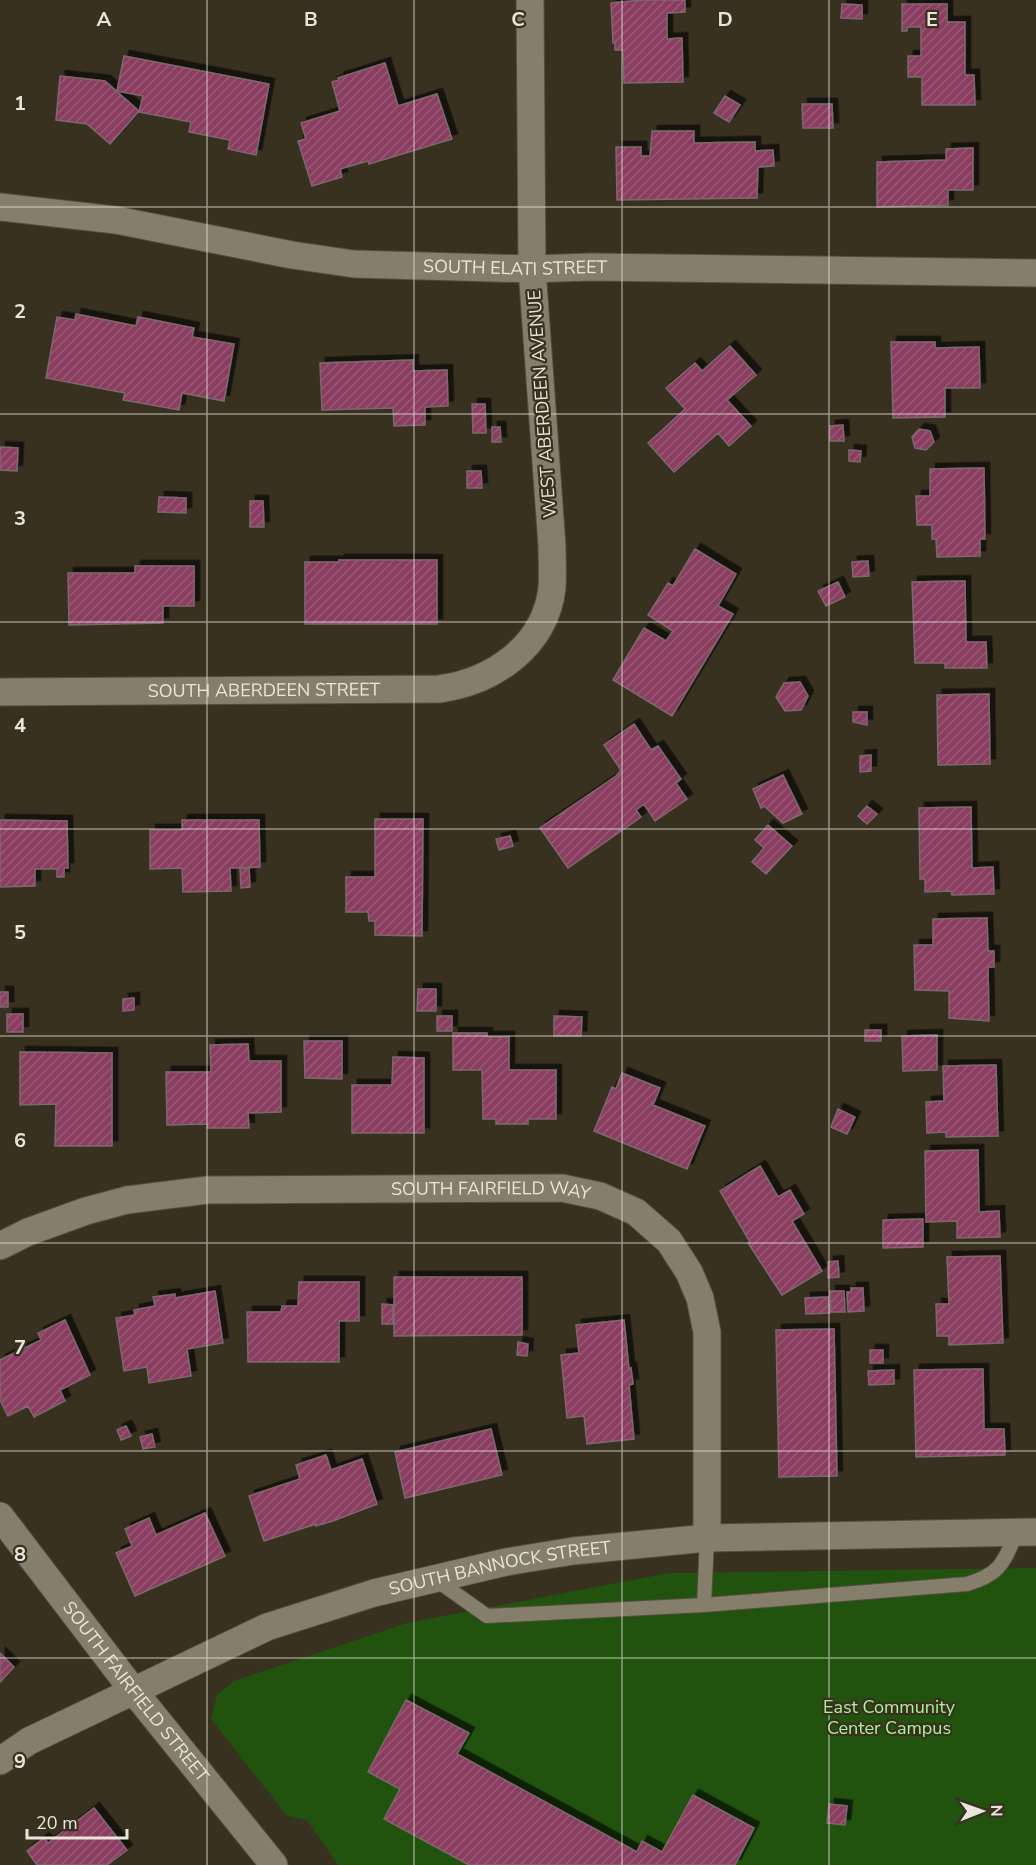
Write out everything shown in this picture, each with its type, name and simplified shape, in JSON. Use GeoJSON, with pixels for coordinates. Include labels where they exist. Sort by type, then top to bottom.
{"type":"FeatureCollection","features":[{"type":"Feature","properties":{"kind":"street","name":"WEST ABERDEEN AVENUE"},"geometry":{"type":"LineString","coordinates":[[518,654],[535,633],[546,612],[552,589],[552,546],[532,269],[530,0]]}},
{"type":"Feature","properties":{"kind":"street","name":"SOUTH ELATI STREET"},"geometry":{"type":"LineString","coordinates":[[0,207],[116,220],[292,255],[354,264],[532,269],[590,267],[1036,273]]}},
{"type":"Feature","properties":{"kind":"street","name":"SOUTH ABERDEEN STREET"},"geometry":{"type":"LineString","coordinates":[[0,692],[439,689],[465,686],[488,676],[518,654]]}},
{"type":"Feature","properties":{"kind":"street","name":"SOUTH FAIRFIELD WAY"},"geometry":{"type":"LineString","coordinates":[[0,1246],[28,1232],[96,1208],[127,1200],[207,1190],[562,1188],[600,1196],[636,1212],[669,1241],[689,1272],[700,1298],[707,1332],[707,1538]]}},
{"type":"Feature","properties":{"kind":"street","name":"SOUTH FAIRFIELD STREET"},"geometry":{"type":"LineString","coordinates":[[0,1516],[132,1689],[274,1865]]}},
{"type":"Feature","properties":{"kind":"street","name":"SOUTH BANNOCK STREET"},"geometry":{"type":"LineString","coordinates":[[0,1761],[29,1741],[132,1689],[267,1627],[374,1593],[506,1562],[573,1551],[707,1538],[1026,1532]]}},
{"type":"Feature","properties":{"kind":"lane"},"geometry":{"type":"LineString","coordinates":[[435,1579],[487,1616],[704,1605],[967,1584],[986,1579],[1000,1569],[1026,1532]]}},
{"type":"Feature","properties":{"kind":"lane"},"geometry":{"type":"LineString","coordinates":[[704,1605],[707,1538]]}},
{"type":"Feature","properties":{"kind":"green space","name":"East Community Center Campus"},"geometry":{"type":"Polygon","coordinates":[[[1036,1568],[1036,1865],[338,1865],[307,1820],[287,1816],[211,1719],[217,1695],[234,1681],[407,1623],[669,1573],[1036,1568]]]}},
{"type":"Feature","properties":{"kind":"building"},"geometry":{"type":"Polygon","coordinates":[[[685,0],[685,12],[667,13],[667,39],[682,38],[683,82],[624,83],[623,50],[615,50],[615,43],[613,43],[611,3],[685,0]]]}},
{"type":"Feature","properties":{"kind":"building"},"geometry":{"type":"Polygon","coordinates":[[[842,4],[862,5],[862,19],[841,18],[842,4]]]}},
{"type":"Feature","properties":{"kind":"building"},"geometry":{"type":"Polygon","coordinates":[[[902,4],[947,4],[947,22],[965,22],[965,75],[974,75],[975,105],[922,105],[922,77],[908,77],[908,56],[921,56],[921,27],[907,27],[907,31],[902,31],[902,4]]]}},
{"type":"Feature","properties":{"kind":"building"},"geometry":{"type":"Polygon","coordinates":[[[124,56],[269,84],[256,155],[228,149],[230,140],[189,132],[191,122],[139,112],[143,96],[117,91],[124,56]]]}},
{"type":"Feature","properties":{"kind":"building"},"geometry":{"type":"Polygon","coordinates":[[[385,63],[398,106],[437,94],[452,139],[369,164],[368,161],[340,169],[342,177],[312,186],[298,141],[306,139],[301,123],[340,111],[332,82],[385,63]]]}},
{"type":"Feature","properties":{"kind":"building"},"geometry":{"type":"Polygon","coordinates":[[[60,76],[105,81],[139,111],[110,144],[87,124],[56,120],[60,76]]]}},
{"type":"Feature","properties":{"kind":"building"},"geometry":{"type":"Polygon","coordinates":[[[725,96],[740,105],[729,122],[714,113],[725,96]]]}},
{"type":"Feature","properties":{"kind":"building"},"geometry":{"type":"Polygon","coordinates":[[[802,104],[832,104],[833,128],[803,128],[802,104]]]}},
{"type":"Feature","properties":{"kind":"building"},"geometry":{"type":"Polygon","coordinates":[[[652,131],[694,131],[694,143],[755,142],[755,151],[773,150],[774,166],[758,167],[757,198],[617,200],[616,147],[641,147],[641,156],[650,156],[652,131]]]}},
{"type":"Feature","properties":{"kind":"building"},"geometry":{"type":"Polygon","coordinates":[[[973,148],[973,190],[948,190],[948,205],[877,207],[877,162],[946,160],[946,149],[973,148]]]}},
{"type":"Feature","properties":{"kind":"building"},"geometry":{"type":"Polygon","coordinates":[[[76,314],[136,326],[138,317],[194,328],[192,337],[234,344],[224,401],[182,393],[179,410],[123,400],[125,393],[46,378],[57,317],[75,320],[76,314]]]}},
{"type":"Feature","properties":{"kind":"building"},"geometry":{"type":"Polygon","coordinates":[[[891,342],[935,342],[935,348],[979,347],[980,388],[945,388],[945,417],[893,418],[891,342]]]}},
{"type":"Feature","properties":{"kind":"building"},"geometry":{"type":"Polygon","coordinates":[[[730,346],[756,375],[727,400],[751,426],[729,446],[718,433],[674,472],[648,443],[685,409],[666,388],[695,363],[702,371],[730,346]]]}},
{"type":"Feature","properties":{"kind":"building"},"geometry":{"type":"Polygon","coordinates":[[[413,360],[413,371],[447,370],[448,406],[425,407],[425,425],[394,426],[393,408],[322,410],[320,363],[413,360]]]}},
{"type":"Feature","properties":{"kind":"building"},"geometry":{"type":"Polygon","coordinates":[[[472,404],[485,404],[486,433],[473,433],[472,404]]]}},
{"type":"Feature","properties":{"kind":"building"},"geometry":{"type":"Polygon","coordinates":[[[843,425],[844,441],[830,441],[830,426],[843,425]]]}},
{"type":"Feature","properties":{"kind":"building"},"geometry":{"type":"Polygon","coordinates":[[[492,427],[500,427],[501,442],[492,442],[492,427]]]}},
{"type":"Feature","properties":{"kind":"building"},"geometry":{"type":"Polygon","coordinates":[[[919,429],[930,431],[934,442],[926,450],[915,448],[912,437],[919,429]]]}},
{"type":"Feature","properties":{"kind":"building"},"geometry":{"type":"Polygon","coordinates":[[[0,447],[18,448],[17,471],[0,470],[0,447]]]}},
{"type":"Feature","properties":{"kind":"building"},"geometry":{"type":"Polygon","coordinates":[[[849,450],[861,451],[860,462],[849,461],[849,450]]]}},
{"type":"Feature","properties":{"kind":"building"},"geometry":{"type":"Polygon","coordinates":[[[984,468],[985,539],[980,539],[980,556],[937,557],[936,539],[932,539],[932,525],[917,525],[916,496],[930,496],[930,469],[984,468]]]}},
{"type":"Feature","properties":{"kind":"building"},"geometry":{"type":"Polygon","coordinates":[[[467,471],[481,471],[482,488],[467,488],[467,471]]]}},
{"type":"Feature","properties":{"kind":"building"},"geometry":{"type":"Polygon","coordinates":[[[159,497],[186,498],[186,513],[158,512],[159,497]]]}},
{"type":"Feature","properties":{"kind":"building"},"geometry":{"type":"Polygon","coordinates":[[[250,501],[263,501],[264,527],[250,527],[250,501]]]}},
{"type":"Feature","properties":{"kind":"building"},"geometry":{"type":"Polygon","coordinates":[[[695,549],[736,574],[718,606],[733,614],[672,716],[613,680],[644,628],[666,641],[673,631],[648,615],[668,583],[673,586],[695,549]]]}},
{"type":"Feature","properties":{"kind":"building"},"geometry":{"type":"Polygon","coordinates":[[[339,560],[437,560],[437,624],[305,624],[305,562],[339,562],[339,560]]]}},
{"type":"Feature","properties":{"kind":"building"},"geometry":{"type":"Polygon","coordinates":[[[868,561],[869,576],[853,577],[852,562],[868,561]]]}},
{"type":"Feature","properties":{"kind":"building"},"geometry":{"type":"Polygon","coordinates":[[[135,566],[194,566],[194,606],[163,606],[163,623],[69,625],[68,573],[135,573],[135,566]]]}},
{"type":"Feature","properties":{"kind":"building"},"geometry":{"type":"Polygon","coordinates":[[[965,581],[966,642],[986,642],[987,668],[945,668],[945,663],[915,663],[912,582],[965,581]]]}},
{"type":"Feature","properties":{"kind":"building"},"geometry":{"type":"Polygon","coordinates":[[[838,582],[845,597],[826,606],[818,591],[838,582]]]}},
{"type":"Feature","properties":{"kind":"building"},"geometry":{"type":"Polygon","coordinates":[[[800,682],[808,696],[801,710],[785,711],[776,697],[784,683],[800,682]]]}},
{"type":"Feature","properties":{"kind":"building"},"geometry":{"type":"Polygon","coordinates":[[[989,694],[990,764],[938,765],[937,695],[989,694]]]}},
{"type":"Feature","properties":{"kind":"building"},"geometry":{"type":"Polygon","coordinates":[[[853,712],[867,712],[867,725],[853,722],[853,712]]]}},
{"type":"Feature","properties":{"kind":"building"},"geometry":{"type":"Polygon","coordinates":[[[634,724],[651,750],[658,746],[681,779],[676,783],[687,799],[655,821],[644,804],[636,810],[641,817],[568,868],[540,828],[616,776],[621,770],[604,745],[634,724]]]}},
{"type":"Feature","properties":{"kind":"building"},"geometry":{"type":"Polygon","coordinates":[[[871,755],[871,771],[860,772],[860,756],[871,755]]]}},
{"type":"Feature","properties":{"kind":"building"},"geometry":{"type":"Polygon","coordinates":[[[783,775],[802,814],[783,823],[764,806],[761,808],[753,789],[783,775]]]}},
{"type":"Feature","properties":{"kind":"building"},"geometry":{"type":"Polygon","coordinates":[[[867,806],[877,814],[867,824],[858,816],[867,806]]]}},
{"type":"Feature","properties":{"kind":"building"},"geometry":{"type":"Polygon","coordinates":[[[971,807],[972,868],[993,867],[994,894],[952,895],[951,891],[925,892],[925,879],[920,879],[919,808],[971,807]]]}},
{"type":"Feature","properties":{"kind":"building"},"geometry":{"type":"Polygon","coordinates":[[[375,819],[423,819],[422,936],[375,935],[375,921],[369,921],[368,912],[346,912],[346,877],[375,877],[375,819]]]}},
{"type":"Feature","properties":{"kind":"building"},"geometry":{"type":"Polygon","coordinates":[[[0,820],[67,821],[68,868],[64,868],[64,877],[57,877],[57,869],[35,869],[35,886],[0,887],[0,820]]]}},
{"type":"Feature","properties":{"kind":"building"},"geometry":{"type":"Polygon","coordinates":[[[182,820],[259,820],[260,867],[230,868],[231,891],[183,892],[182,868],[150,869],[150,830],[182,830],[182,820]]]}},
{"type":"Feature","properties":{"kind":"building"},"geometry":{"type":"Polygon","coordinates":[[[768,825],[792,846],[766,874],[752,862],[764,848],[755,840],[768,825]]]}},
{"type":"Feature","properties":{"kind":"building"},"geometry":{"type":"Polygon","coordinates":[[[510,836],[513,846],[499,850],[496,839],[510,836]]]}},
{"type":"Feature","properties":{"kind":"building"},"geometry":{"type":"Polygon","coordinates":[[[240,868],[249,868],[250,887],[241,888],[240,868]]]}},
{"type":"Feature","properties":{"kind":"building"},"geometry":{"type":"Polygon","coordinates":[[[987,918],[988,951],[994,951],[994,967],[988,967],[989,1021],[949,1018],[949,991],[915,990],[914,945],[933,945],[933,919],[987,918]]]}},
{"type":"Feature","properties":{"kind":"building"},"geometry":{"type":"Polygon","coordinates":[[[418,989],[436,989],[436,1011],[417,1011],[418,989]]]}},
{"type":"Feature","properties":{"kind":"building"},"geometry":{"type":"Polygon","coordinates":[[[0,992],[8,992],[8,1007],[0,1007],[0,992]]]}},
{"type":"Feature","properties":{"kind":"building"},"geometry":{"type":"Polygon","coordinates":[[[134,998],[134,1010],[123,1011],[123,999],[134,998]]]}},
{"type":"Feature","properties":{"kind":"building"},"geometry":{"type":"Polygon","coordinates":[[[7,1014],[23,1014],[23,1032],[7,1032],[7,1014]]]}},
{"type":"Feature","properties":{"kind":"building"},"geometry":{"type":"Polygon","coordinates":[[[437,1016],[452,1016],[452,1031],[437,1031],[437,1016]]]}},
{"type":"Feature","properties":{"kind":"building"},"geometry":{"type":"Polygon","coordinates":[[[554,1016],[582,1017],[581,1036],[554,1036],[554,1016]]]}},
{"type":"Feature","properties":{"kind":"building"},"geometry":{"type":"Polygon","coordinates":[[[865,1030],[881,1030],[881,1041],[865,1041],[865,1030]]]}},
{"type":"Feature","properties":{"kind":"building"},"geometry":{"type":"Polygon","coordinates":[[[453,1033],[487,1033],[487,1037],[509,1037],[509,1070],[556,1070],[556,1119],[528,1119],[528,1124],[496,1124],[496,1119],[483,1119],[482,1070],[453,1070],[453,1033]]]}},
{"type":"Feature","properties":{"kind":"building"},"geometry":{"type":"Polygon","coordinates":[[[937,1035],[937,1070],[903,1071],[902,1036],[937,1035]]]}},
{"type":"Feature","properties":{"kind":"building"},"geometry":{"type":"Polygon","coordinates":[[[304,1041],[342,1041],[342,1079],[305,1078],[304,1041]]]}},
{"type":"Feature","properties":{"kind":"building"},"geometry":{"type":"Polygon","coordinates":[[[248,1044],[249,1061],[281,1061],[281,1112],[248,1113],[249,1128],[207,1128],[208,1124],[167,1125],[166,1072],[211,1072],[210,1045],[248,1044]]]}},
{"type":"Feature","properties":{"kind":"building"},"geometry":{"type":"Polygon","coordinates":[[[20,1052],[112,1053],[112,1146],[55,1146],[56,1104],[20,1105],[20,1052]]]}},
{"type":"Feature","properties":{"kind":"building"},"geometry":{"type":"Polygon","coordinates":[[[393,1057],[424,1058],[424,1133],[352,1133],[352,1085],[392,1085],[393,1057]]]}},
{"type":"Feature","properties":{"kind":"building"},"geometry":{"type":"Polygon","coordinates":[[[996,1065],[998,1136],[946,1137],[946,1132],[927,1133],[926,1102],[944,1101],[943,1066],[996,1065]]]}},
{"type":"Feature","properties":{"kind":"building"},"geometry":{"type":"Polygon","coordinates":[[[622,1073],[660,1088],[653,1105],[705,1126],[687,1169],[594,1131],[612,1087],[616,1089],[622,1073]]]}},
{"type":"Feature","properties":{"kind":"building"},"geometry":{"type":"Polygon","coordinates":[[[838,1109],[855,1117],[847,1134],[831,1127],[838,1109]]]}},
{"type":"Feature","properties":{"kind":"building"},"geometry":{"type":"Polygon","coordinates":[[[978,1150],[979,1212],[999,1211],[1000,1237],[957,1238],[957,1221],[926,1222],[925,1151],[978,1150]]]}},
{"type":"Feature","properties":{"kind":"building"},"geometry":{"type":"Polygon","coordinates":[[[760,1166],[778,1197],[790,1190],[804,1214],[792,1221],[822,1271],[782,1295],[748,1243],[750,1242],[720,1191],[760,1166]]]}},
{"type":"Feature","properties":{"kind":"building"},"geometry":{"type":"Polygon","coordinates":[[[923,1219],[923,1247],[883,1248],[883,1220],[923,1219]]]}},
{"type":"Feature","properties":{"kind":"building"},"geometry":{"type":"Polygon","coordinates":[[[1000,1256],[1003,1343],[949,1345],[949,1336],[937,1336],[936,1304],[949,1304],[947,1257],[1000,1256]]]}},
{"type":"Feature","properties":{"kind":"building"},"geometry":{"type":"Polygon","coordinates":[[[838,1261],[839,1277],[828,1278],[828,1262],[838,1261]]]}},
{"type":"Feature","properties":{"kind":"building"},"geometry":{"type":"Polygon","coordinates":[[[394,1277],[522,1277],[522,1335],[394,1336],[394,1277]]]}},
{"type":"Feature","properties":{"kind":"building"},"geometry":{"type":"Polygon","coordinates":[[[299,1282],[359,1282],[359,1321],[339,1321],[339,1362],[248,1362],[247,1312],[281,1312],[282,1306],[298,1306],[299,1282]]]}},
{"type":"Feature","properties":{"kind":"building"},"geometry":{"type":"Polygon","coordinates":[[[851,1288],[863,1288],[864,1311],[848,1312],[847,1292],[851,1292],[851,1288]]]}},
{"type":"Feature","properties":{"kind":"building"},"geometry":{"type":"Polygon","coordinates":[[[215,1291],[223,1343],[187,1349],[191,1376],[149,1383],[147,1367],[124,1371],[116,1318],[135,1315],[134,1310],[155,1306],[153,1297],[175,1294],[175,1298],[215,1291]]]}},
{"type":"Feature","properties":{"kind":"building"},"geometry":{"type":"Polygon","coordinates":[[[830,1291],[844,1291],[845,1312],[831,1312],[830,1291]]]}},
{"type":"Feature","properties":{"kind":"building"},"geometry":{"type":"Polygon","coordinates":[[[828,1297],[830,1313],[806,1314],[805,1298],[828,1297]]]}},
{"type":"Feature","properties":{"kind":"building"},"geometry":{"type":"Polygon","coordinates":[[[382,1304],[393,1305],[393,1324],[382,1324],[382,1304]]]}},
{"type":"Feature","properties":{"kind":"building"},"geometry":{"type":"Polygon","coordinates":[[[65,1320],[90,1375],[60,1390],[65,1401],[34,1417],[28,1406],[8,1416],[0,1400],[0,1360],[41,1340],[38,1333],[65,1320]]]}},
{"type":"Feature","properties":{"kind":"building"},"geometry":{"type":"Polygon","coordinates":[[[624,1320],[629,1369],[631,1368],[633,1384],[629,1385],[634,1439],[587,1444],[584,1416],[567,1418],[561,1355],[579,1353],[576,1325],[624,1320]]]}},
{"type":"Feature","properties":{"kind":"building"},"geometry":{"type":"Polygon","coordinates":[[[834,1329],[837,1476],[779,1477],[776,1330],[834,1329]]]}},
{"type":"Feature","properties":{"kind":"building"},"geometry":{"type":"Polygon","coordinates":[[[518,1342],[528,1344],[527,1356],[517,1355],[518,1342]]]}},
{"type":"Feature","properties":{"kind":"building"},"geometry":{"type":"Polygon","coordinates":[[[870,1350],[883,1350],[883,1363],[870,1363],[870,1350]]]}},
{"type":"Feature","properties":{"kind":"building"},"geometry":{"type":"Polygon","coordinates":[[[983,1369],[984,1429],[1004,1429],[1005,1455],[916,1457],[914,1370],[983,1369]]]}},
{"type":"Feature","properties":{"kind":"building"},"geometry":{"type":"Polygon","coordinates":[[[894,1370],[894,1384],[869,1385],[868,1371],[894,1370]]]}},
{"type":"Feature","properties":{"kind":"building"},"geometry":{"type":"Polygon","coordinates":[[[126,1426],[131,1436],[121,1440],[117,1430],[126,1426]]]}},
{"type":"Feature","properties":{"kind":"building"},"geometry":{"type":"Polygon","coordinates":[[[491,1429],[502,1475],[405,1498],[395,1452],[491,1429]]]}},
{"type":"Feature","properties":{"kind":"building"},"geometry":{"type":"Polygon","coordinates":[[[152,1434],[155,1447],[143,1449],[140,1437],[152,1434]]]}},
{"type":"Feature","properties":{"kind":"building"},"geometry":{"type":"Polygon","coordinates":[[[326,1455],[331,1470],[362,1459],[377,1504],[333,1521],[316,1526],[316,1524],[264,1541],[249,1496],[300,1479],[296,1465],[326,1455]]]}},
{"type":"Feature","properties":{"kind":"building"},"geometry":{"type":"Polygon","coordinates":[[[205,1513],[225,1556],[135,1596],[116,1553],[132,1546],[125,1529],[149,1518],[156,1535],[205,1513]]]}},
{"type":"Feature","properties":{"kind":"building"},"geometry":{"type":"Polygon","coordinates":[[[0,1653],[14,1667],[0,1682],[0,1653]]]}},
{"type":"Feature","properties":{"kind":"building"},"geometry":{"type":"Polygon","coordinates":[[[406,1700],[469,1733],[457,1754],[637,1852],[642,1841],[662,1852],[693,1795],[754,1828],[735,1865],[469,1865],[384,1819],[400,1789],[368,1772],[406,1700]]]}},
{"type":"Feature","properties":{"kind":"building"},"geometry":{"type":"Polygon","coordinates":[[[829,1804],[847,1806],[845,1825],[827,1823],[829,1804]]]}},
{"type":"Feature","properties":{"kind":"building"},"geometry":{"type":"Polygon","coordinates":[[[94,1808],[127,1850],[107,1865],[37,1865],[27,1851],[44,1838],[48,1843],[94,1808]]]}}]}
